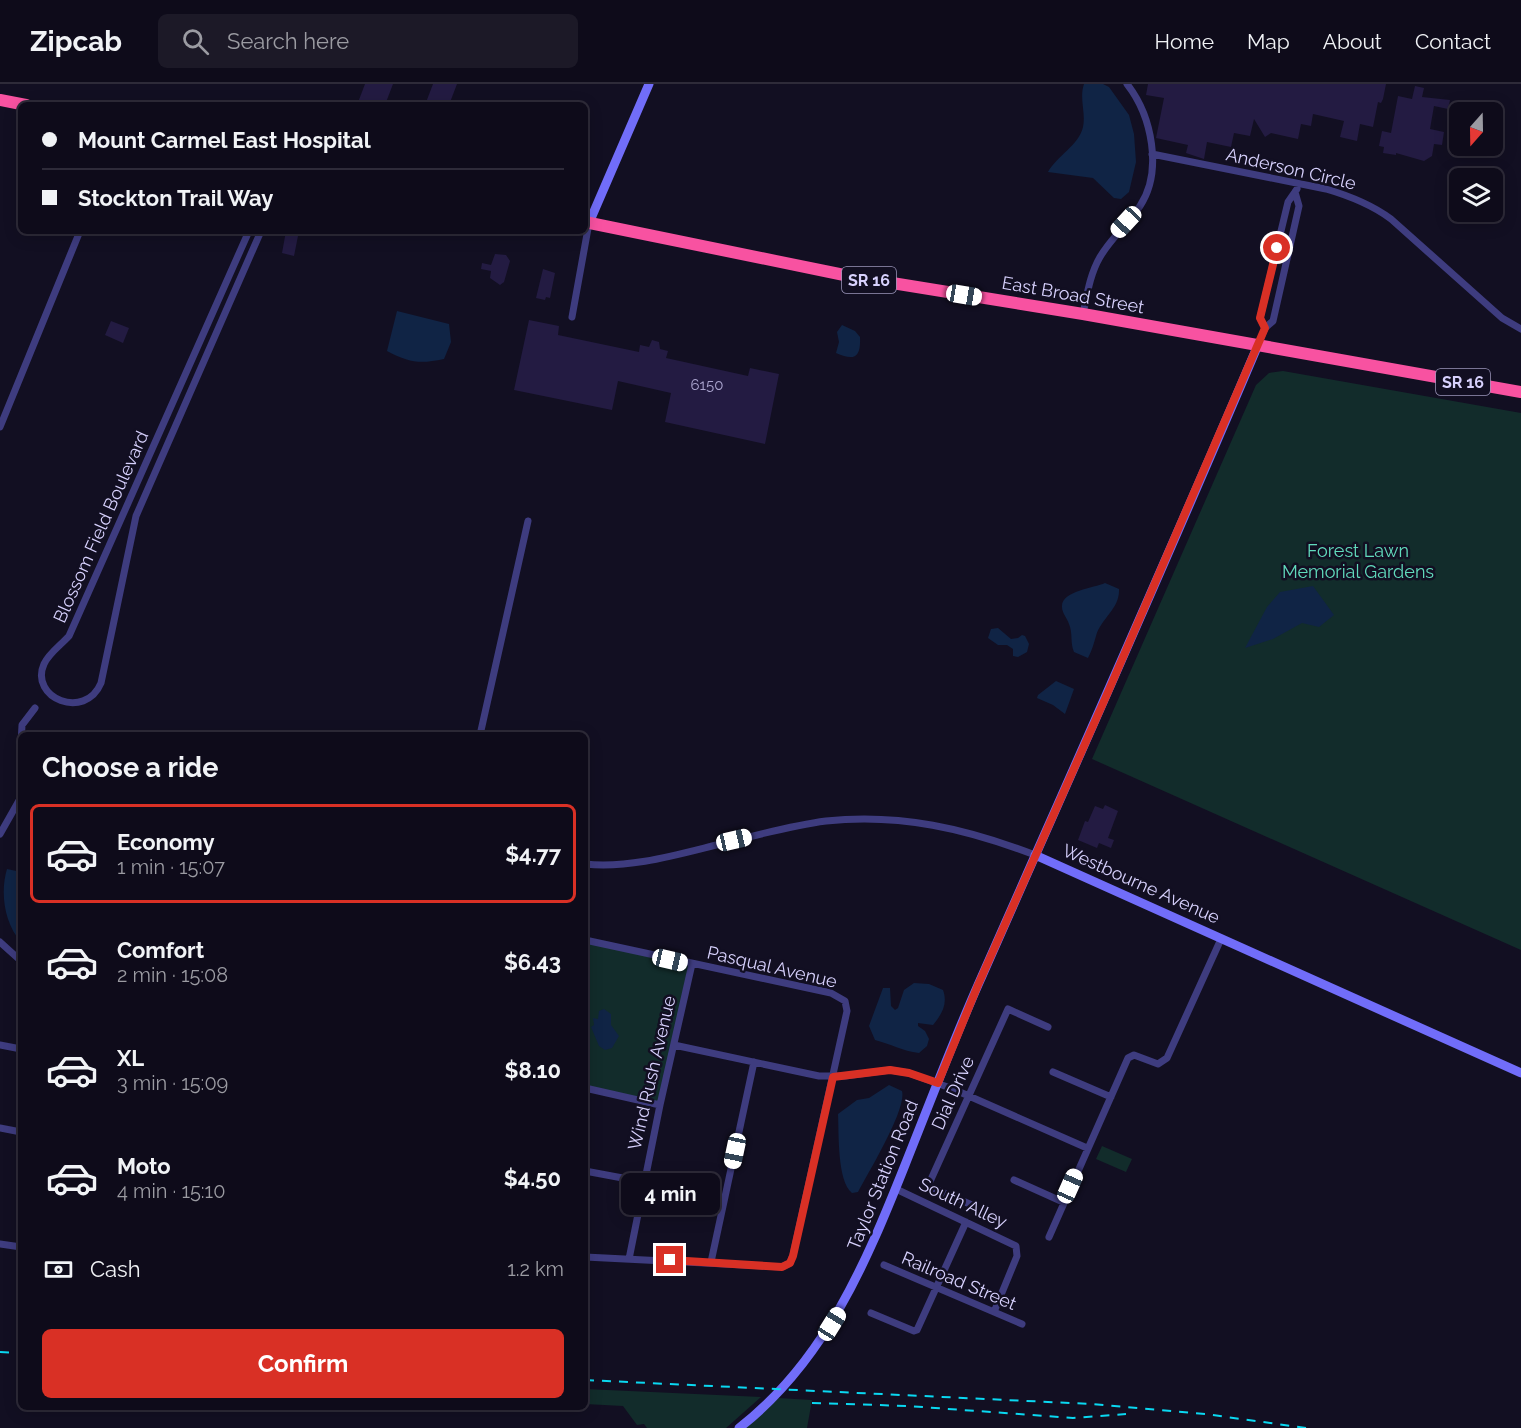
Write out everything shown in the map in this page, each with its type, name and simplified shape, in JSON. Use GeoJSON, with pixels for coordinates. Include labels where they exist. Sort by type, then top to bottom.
{"type":"FeatureCollection","features":[{"type":"Feature","properties":{"kind":"highway"},"geometry":{"type":"LineString","coordinates":[[0,100],[18,103]]}},
{"type":"Feature","properties":{"kind":"highway","name":"East Broad Street"},"geometry":{"type":"LineString","coordinates":[[588,222],[849,276],[1083,314],[1521,392]]}},
{"type":"Feature","properties":{"kind":"main road"},"geometry":{"type":"LineString","coordinates":[[588,220],[649,84]]}},
{"type":"Feature","properties":{"kind":"main road","name":"Taylor Station Road"},"geometry":{"type":"LineString","coordinates":[[739,1428],[781,1391],[818,1345],[845,1303],[896,1189],[938,1083],[1035,855],[1258,345]]}},
{"type":"Feature","properties":{"kind":"main road","name":"Westbourne Avenue"},"geometry":{"type":"LineString","coordinates":[[1035,855],[1521,1073]]}},
{"type":"Feature","properties":{"kind":"street"},"geometry":{"type":"LineString","coordinates":[[1083,314],[1093,272],[1099,259],[1115,234],[1140,206],[1147,193],[1152,172],[1152,154],[1141,111],[1127,84]]}},
{"type":"Feature","properties":{"kind":"street","name":"Anderson Circle"},"geometry":{"type":"LineString","coordinates":[[1152,154],[1351,196],[1383,213],[1502,318],[1521,329]]}},
{"type":"Feature","properties":{"kind":"street"},"geometry":{"type":"LineString","coordinates":[[1265,328],[1260,318],[1288,202],[1300,184]]}},
{"type":"Feature","properties":{"kind":"street"},"geometry":{"type":"LineString","coordinates":[[1258,345],[1265,328],[1273,321],[1299,206],[1295,192]]}},
{"type":"Feature","properties":{"kind":"street"},"geometry":{"type":"LineString","coordinates":[[0,428],[79,234]]}},
{"type":"Feature","properties":{"kind":"street","name":"Blossom Field Boulevard"},"geometry":{"type":"LineString","coordinates":[[248,234],[69,636],[48,658],[43,668],[42,681],[48,692],[62,701],[71,703],[85,700],[97,692],[101,683],[135,516],[260,234]]}},
{"type":"Feature","properties":{"kind":"street"},"geometry":{"type":"LineString","coordinates":[[572,317],[585,234]]}},
{"type":"Feature","properties":{"kind":"street"},"geometry":{"type":"LineString","coordinates":[[481,732],[528,521]]}},
{"type":"Feature","properties":{"kind":"street"},"geometry":{"type":"LineString","coordinates":[[22,732],[22,724],[35,708]]}},
{"type":"Feature","properties":{"kind":"street"},"geometry":{"type":"LineString","coordinates":[[0,834],[18,802]]}},
{"type":"Feature","properties":{"kind":"street","name":"Westbourne Avenue"},"geometry":{"type":"LineString","coordinates":[[588,864],[625,864],[795,826],[863,819],[916,821],[957,829],[991,838],[1035,855]]}},
{"type":"Feature","properties":{"kind":"street"},"geometry":{"type":"LineString","coordinates":[[1049,1237],[1131,1056],[1158,1064],[1167,1058],[1221,939]]}},
{"type":"Feature","properties":{"kind":"street","name":"Pasqual Avenue"},"geometry":{"type":"LineString","coordinates":[[588,941],[831,993],[845,1001],[847,1011],[833,1077]]}},
{"type":"Feature","properties":{"kind":"street"},"geometry":{"type":"LineString","coordinates":[[2,948],[18,959]]}},
{"type":"Feature","properties":{"kind":"street","name":"Wind Rush Avenue"},"geometry":{"type":"LineString","coordinates":[[629,1259],[660,1105],[692,964]]}},
{"type":"Feature","properties":{"kind":"street","name":"Dial Drive"},"geometry":{"type":"LineString","coordinates":[[972,1205],[928,1186],[1008,1009],[1048,1027]]}},
{"type":"Feature","properties":{"kind":"street"},"geometry":{"type":"LineString","coordinates":[[0,1045],[18,1048]]}},
{"type":"Feature","properties":{"kind":"street"},"geometry":{"type":"LineString","coordinates":[[674,1045],[819,1076],[833,1077],[890,1070],[909,1073],[969,1096],[1087,1149]]}},
{"type":"Feature","properties":{"kind":"street"},"geometry":{"type":"LineString","coordinates":[[711,1262],[754,1062]]}},
{"type":"Feature","properties":{"kind":"street"},"geometry":{"type":"LineString","coordinates":[[1053,1072],[1111,1097]]}},
{"type":"Feature","properties":{"kind":"street"},"geometry":{"type":"LineString","coordinates":[[588,1257],[782,1267],[790,1263],[833,1077]]}},
{"type":"Feature","properties":{"kind":"street"},"geometry":{"type":"LineString","coordinates":[[588,1089],[660,1105]]}},
{"type":"Feature","properties":{"kind":"street"},"geometry":{"type":"LineString","coordinates":[[0,1128],[18,1131]]}},
{"type":"Feature","properties":{"kind":"street"},"geometry":{"type":"LineString","coordinates":[[588,1172],[644,1182]]}},
{"type":"Feature","properties":{"kind":"street"},"geometry":{"type":"LineString","coordinates":[[1014,1180],[1063,1202]]}},
{"type":"Feature","properties":{"kind":"street","name":"South Alley"},"geometry":{"type":"LineString","coordinates":[[896,1189],[1016,1246],[1017,1256],[994,1312]]}},
{"type":"Feature","properties":{"kind":"street"},"geometry":{"type":"LineString","coordinates":[[872,1313],[914,1331],[917,1330],[966,1222]]}},
{"type":"Feature","properties":{"kind":"street"},"geometry":{"type":"LineString","coordinates":[[0,1244],[18,1247]]}},
{"type":"Feature","properties":{"kind":"street","name":"Railroad Street"},"geometry":{"type":"LineString","coordinates":[[884,1265],[1022,1324]]}},
{"type":"Feature","properties":{"kind":"green space","name":"Forest Lawn Memorial Gardens"},"geometry":{"type":"Polygon","coordinates":[[[1283,371],[1521,413],[1521,950],[1092,759],[1256,385],[1269,373],[1283,371]]]}},
{"type":"Feature","properties":{"kind":"green space"},"geometry":{"type":"Polygon","coordinates":[[[588,940],[692,964],[660,1105],[588,1089],[588,940]]]}},
{"type":"Feature","properties":{"kind":"green space"},"geometry":{"type":"Polygon","coordinates":[[[1102,1146],[1132,1159],[1126,1172],[1096,1159],[1102,1146]]]}},
{"type":"Feature","properties":{"kind":"green space"},"geometry":{"type":"Polygon","coordinates":[[[588,1389],[761,1397],[726,1428],[647,1428],[644,1424],[637,1425],[623,1406],[588,1404],[588,1389]]]}},
{"type":"Feature","properties":{"kind":"green space"},"geometry":{"type":"Polygon","coordinates":[[[778,1398],[812,1400],[807,1428],[745,1428],[778,1398]]]}},
{"type":"Feature","properties":{"kind":"water"},"geometry":{"type":"Polygon","coordinates":[[[1084,84],[1103,84],[1109,87],[1129,115],[1134,134],[1136,162],[1129,192],[1121,199],[1114,198],[1093,178],[1048,172],[1081,133],[1084,122],[1082,95],[1084,84]]]}},
{"type":"Feature","properties":{"kind":"water"},"geometry":{"type":"Polygon","coordinates":[[[397,311],[449,324],[451,342],[444,359],[428,362],[415,361],[387,351],[397,311]]]}},
{"type":"Feature","properties":{"kind":"water"},"geometry":{"type":"Polygon","coordinates":[[[842,325],[855,331],[860,337],[858,353],[855,356],[847,357],[836,353],[839,342],[837,332],[842,325]]]}},
{"type":"Feature","properties":{"kind":"water"},"geometry":{"type":"Polygon","coordinates":[[[1105,583],[1119,589],[1119,596],[1098,630],[1088,658],[1074,652],[1070,627],[1062,609],[1063,602],[1072,594],[1105,583]]]}},
{"type":"Feature","properties":{"kind":"water"},"geometry":{"type":"Polygon","coordinates":[[[1313,586],[1334,615],[1319,627],[1302,623],[1273,639],[1245,648],[1267,607],[1280,592],[1313,586]]]}},
{"type":"Feature","properties":{"kind":"water"},"geometry":{"type":"Polygon","coordinates":[[[998,628],[1011,639],[1025,636],[1029,644],[1027,652],[1018,657],[1013,656],[1013,649],[1007,645],[998,645],[988,638],[991,629],[998,628]]]}},
{"type":"Feature","properties":{"kind":"water"},"geometry":{"type":"Polygon","coordinates":[[[1056,681],[1074,689],[1065,714],[1053,705],[1037,698],[1056,681]]]}},
{"type":"Feature","properties":{"kind":"water"},"geometry":{"type":"Polygon","coordinates":[[[7,869],[18,871],[18,938],[7,917],[4,897],[7,869]]]}},
{"type":"Feature","properties":{"kind":"water"},"geometry":{"type":"Polygon","coordinates":[[[914,983],[929,984],[943,990],[945,1000],[941,1013],[933,1025],[918,1023],[929,1039],[927,1046],[919,1053],[875,1040],[869,1026],[883,988],[890,988],[891,1006],[895,1010],[898,1008],[904,990],[914,983]]]}},
{"type":"Feature","properties":{"kind":"water"},"geometry":{"type":"Polygon","coordinates":[[[604,1009],[611,1014],[611,1025],[619,1036],[612,1048],[605,1050],[599,1046],[591,1027],[594,1025],[593,1018],[598,1019],[599,1011],[604,1009]]]}},
{"type":"Feature","properties":{"kind":"water"},"geometry":{"type":"Polygon","coordinates":[[[889,1085],[902,1091],[899,1112],[858,1192],[852,1193],[847,1187],[841,1168],[838,1114],[857,1100],[869,1098],[889,1085]]]}},
{"type":"Feature","properties":{"kind":"building"},"geometry":{"type":"Polygon","coordinates":[[[365,84],[393,84],[386,102],[358,102],[365,84]]]}},
{"type":"Feature","properties":{"kind":"building"},"geometry":{"type":"Polygon","coordinates":[[[433,84],[457,84],[450,102],[426,102],[433,84]]]}},
{"type":"Feature","properties":{"kind":"building"},"geometry":{"type":"Polygon","coordinates":[[[1148,84],[1386,84],[1383,99],[1381,103],[1378,102],[1373,127],[1360,124],[1357,141],[1340,137],[1344,121],[1313,114],[1311,126],[1301,124],[1298,139],[1271,133],[1265,137],[1254,119],[1250,136],[1234,133],[1231,147],[1207,142],[1204,159],[1186,153],[1188,145],[1156,138],[1164,98],[1146,95],[1148,84]]]}},
{"type":"Feature","properties":{"kind":"building"},"geometry":{"type":"Polygon","coordinates":[[[1415,86],[1424,88],[1422,97],[1450,100],[1448,109],[1434,106],[1430,129],[1444,132],[1442,145],[1434,144],[1432,156],[1424,161],[1396,153],[1396,155],[1383,153],[1384,147],[1379,146],[1382,131],[1391,133],[1398,96],[1412,99],[1415,86]]]}},
{"type":"Feature","properties":{"kind":"building"},"geometry":{"type":"Polygon","coordinates":[[[285,234],[298,234],[294,256],[282,253],[285,234]]]}},
{"type":"Feature","properties":{"kind":"building"},"geometry":{"type":"Polygon","coordinates":[[[495,254],[506,255],[510,261],[504,282],[500,285],[490,278],[491,271],[481,269],[482,263],[491,265],[495,254]]]}},
{"type":"Feature","properties":{"kind":"building"},"geometry":{"type":"Polygon","coordinates":[[[543,269],[555,273],[550,298],[546,297],[545,300],[536,298],[543,269]]]}},
{"type":"Feature","properties":{"kind":"building"},"geometry":{"type":"Polygon","coordinates":[[[529,320],[559,326],[558,335],[639,352],[640,345],[649,347],[652,340],[659,342],[660,349],[668,351],[666,358],[748,376],[750,368],[779,374],[765,444],[665,422],[671,393],[618,381],[612,410],[514,390],[529,320]]]}},
{"type":"Feature","properties":{"kind":"building"},"geometry":{"type":"Polygon","coordinates":[[[111,321],[129,328],[123,343],[105,335],[111,321]]]}},
{"type":"Feature","properties":{"kind":"building"},"geometry":{"type":"Polygon","coordinates":[[[1105,805],[1118,811],[1108,838],[1114,840],[1111,848],[1099,843],[1097,848],[1078,840],[1085,821],[1088,822],[1095,806],[1103,809],[1105,805]]]}},
{"type":"Feature","properties":{"kind":"railway"},"geometry":{"type":"LineString","coordinates":[[0,1352],[18,1353]]}},
{"type":"Feature","properties":{"kind":"railway"},"geometry":{"type":"LineString","coordinates":[[588,1380],[1091,1404],[1205,1414],[1306,1428]]}},
{"type":"Feature","properties":{"kind":"railway"},"geometry":{"type":"LineString","coordinates":[[812,1403],[908,1406],[1073,1418],[1126,1414]]}},
{"type":"Feature","properties":{"kind":"route"},"geometry":{"type":"LineString","coordinates":[[670,1260],[782,1267],[790,1263],[833,1077],[890,1070],[909,1073],[938,1083],[1020,888],[1108,692],[1265,328],[1260,318],[1277,248]]}}]}
